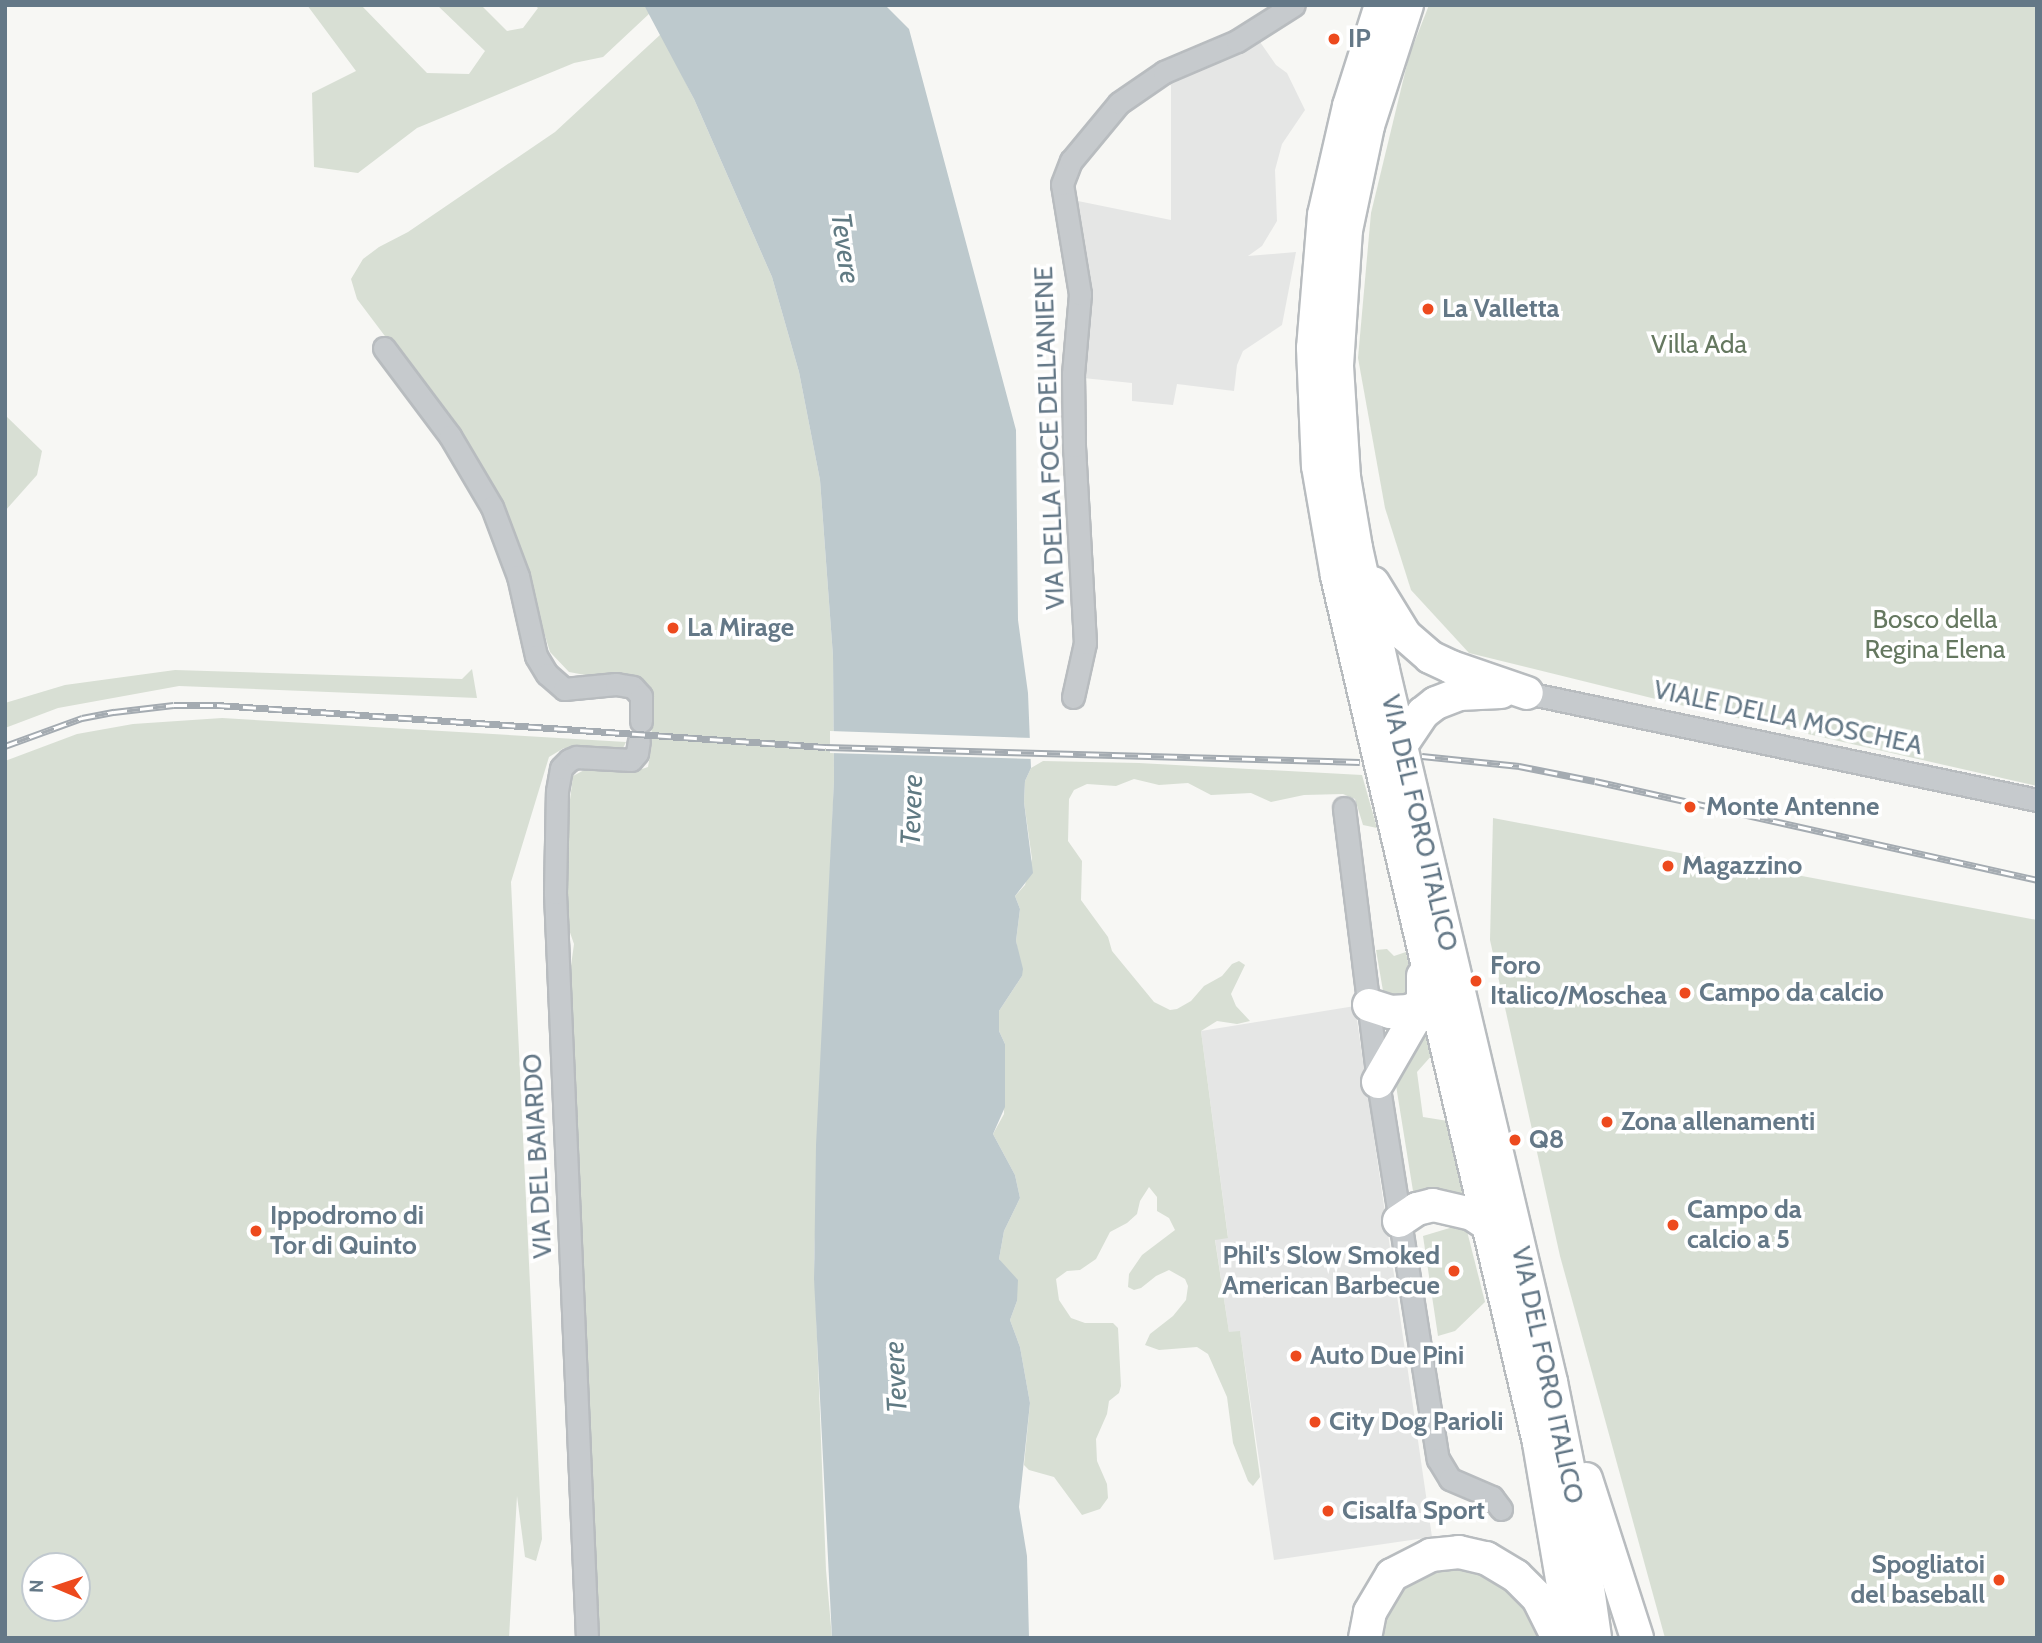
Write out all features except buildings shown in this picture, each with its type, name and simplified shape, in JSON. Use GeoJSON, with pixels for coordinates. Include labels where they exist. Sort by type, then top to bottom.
{"type":"FeatureCollection","features":[{"type":"Feature","properties":{"kind":"highway","name":"VIA DEL FORO ITALICO"},"geometry":{"type":"LineString","coordinates":[[1381,5],[1339,140],[1324,215],[1313,337],[1315,426],[1334,566],[1546,1476],[1572,1638]]}},
{"type":"Feature","properties":{"kind":"highway","name":"VIA DEL FORO ITALICO"},"geometry":{"type":"LineString","coordinates":[[1407,5],[1385,70],[1355,180],[1339,295],[1340,432],[1356,548],[1550,1382],[1577,1511],[1595,1638]]}},
{"type":"Feature","properties":{"kind":"highway"},"geometry":{"type":"LineString","coordinates":[[1356,548],[1399,626],[1423,652],[1451,667],[1527,693]]}},
{"type":"Feature","properties":{"kind":"highway"},"geometry":{"type":"LineString","coordinates":[[1402,744],[1423,713],[1442,699],[1469,692],[1527,693]]}},
{"type":"Feature","properties":{"kind":"highway"},"geometry":{"type":"LineString","coordinates":[[1378,1082],[1423,1004],[1426,993],[1417,946],[1419,923]]}},
{"type":"Feature","properties":{"kind":"highway"},"geometry":{"type":"LineString","coordinates":[[1368,1005],[1390,1012],[1409,1011],[1423,1004]]}},
{"type":"Feature","properties":{"kind":"highway"},"geometry":{"type":"LineString","coordinates":[[1399,1221],[1417,1209],[1433,1205],[1465,1212],[1487,1224]]}},
{"type":"Feature","properties":{"kind":"highway"},"geometry":{"type":"LineString","coordinates":[[1550,1382],[1598,1512],[1637,1638]]}},
{"type":"Feature","properties":{"kind":"highway"},"geometry":{"type":"LineString","coordinates":[[1365,1638],[1370,1612],[1392,1575],[1431,1555],[1451,1552],[1486,1558],[1516,1576],[1538,1598],[1558,1638]]}},
{"type":"Feature","properties":{"kind":"street","name":"VIA DELLA FOCE DELL'ANIENE"},"geometry":{"type":"LineString","coordinates":[[1073,697],[1085,643],[1074,446],[1073,374],[1080,294],[1062,184],[1071,161],[1119,103],[1164,72],[1237,41],[1294,5]]}},
{"type":"Feature","properties":{"kind":"street","name":"VIA DEL BAIARDO"},"geometry":{"type":"LineString","coordinates":[[384,348],[450,436],[492,508],[518,576],[536,656],[547,674],[564,690],[616,684],[633,687],[641,696],[637,753],[631,760],[576,757],[561,768],[558,782],[555,894],[587,1638]]}},
{"type":"Feature","properties":{"kind":"street","name":"VIALE DELLA MOSCHEA"},"geometry":{"type":"LineString","coordinates":[[1527,693],[2037,800]]}},
{"type":"Feature","properties":{"kind":"street"},"geometry":{"type":"LineString","coordinates":[[1344,808],[1378,1082],[1438,1460],[1450,1479],[1492,1497],[1501,1509]]}},
{"type":"Feature","properties":{"kind":"shaded area"},"geometry":{"type":"Polygon","coordinates":[[[1258,39],[1276,65],[1287,73],[1305,110],[1282,144],[1275,170],[1277,221],[1262,246],[1248,256],[1296,252],[1282,325],[1243,351],[1237,365],[1234,391],[1177,384],[1173,405],[1132,401],[1132,383],[1083,378],[1073,200],[1171,220],[1171,86],[1166,76],[1258,39]]]}},
{"type":"Feature","properties":{"kind":"shaded area"},"geometry":{"type":"Polygon","coordinates":[[[1355,1006],[1432,1537],[1274,1560],[1240,1332],[1229,1332],[1215,1239],[1228,1237],[1201,1031],[1355,1006]]]}},
{"type":"Feature","properties":{"kind":"green space"},"geometry":{"type":"Polygon","coordinates":[[[307,5],[361,5],[427,73],[469,74],[485,51],[437,5],[481,5],[507,31],[523,28],[538,8],[534,5],[644,5],[650,13],[603,57],[574,63],[417,128],[358,173],[314,167],[312,93],[356,71],[307,5]]]}},
{"type":"Feature","properties":{"kind":"green space","name":"Villa Ada"},"geometry":{"type":"Polygon","coordinates":[[[1429,5],[2037,5],[2037,786],[1680,705],[1469,653],[1411,590],[1385,508],[1358,358],[1371,213],[1409,56],[1429,5]]]}},
{"type":"Feature","properties":{"kind":"green space","name":"La Mirage"},"geometry":{"type":"Polygon","coordinates":[[[661,34],[694,99],[772,277],[799,372],[820,480],[833,656],[834,780],[814,1259],[826,1570],[832,1638],[597,1638],[583,1378],[576,1087],[569,980],[574,944],[567,924],[563,855],[573,776],[588,768],[633,772],[648,767],[652,743],[651,705],[628,683],[569,672],[550,652],[511,525],[470,449],[357,299],[351,279],[363,259],[379,247],[408,232],[555,132],[661,34]]]}},
{"type":"Feature","properties":{"kind":"green space"},"geometry":{"type":"Polygon","coordinates":[[[5,415],[42,451],[37,475],[5,511],[5,415]]]}},
{"type":"Feature","properties":{"kind":"green space"},"geometry":{"type":"Polygon","coordinates":[[[472,669],[477,698],[179,686],[58,708],[5,728],[5,703],[65,685],[175,670],[462,679],[472,669]]]}},
{"type":"Feature","properties":{"kind":"green space","name":"Ippodromo di Tor di Quinto"},"geometry":{"type":"Polygon","coordinates":[[[222,718],[626,742],[621,752],[564,748],[549,757],[511,882],[542,1539],[536,1561],[525,1557],[517,1496],[509,1638],[5,1638],[5,761],[77,734],[133,724],[222,718]]]}},
{"type":"Feature","properties":{"kind":"green space"},"geometry":{"type":"Polygon","coordinates":[[[1043,761],[1139,763],[1362,775],[1377,828],[1363,825],[1355,799],[1343,794],[1304,795],[1271,802],[1251,793],[1211,795],[1188,783],[1159,785],[1134,779],[1116,786],[1087,784],[1074,790],[1069,799],[1068,841],[1082,861],[1081,900],[1108,937],[1112,951],[1154,1002],[1170,1010],[1177,1009],[1191,1001],[1204,986],[1222,976],[1232,964],[1239,961],[1245,965],[1231,994],[1236,1006],[1250,1021],[1237,1024],[1217,1021],[1201,1031],[1228,1238],[1215,1240],[1229,1332],[1240,1331],[1260,1477],[1253,1486],[1248,1481],[1233,1443],[1227,1397],[1208,1354],[1197,1347],[1159,1350],[1145,1345],[1150,1334],[1173,1316],[1186,1300],[1188,1286],[1185,1279],[1169,1270],[1141,1288],[1134,1290],[1128,1287],[1129,1274],[1142,1255],[1175,1230],[1169,1218],[1157,1211],[1157,1197],[1149,1187],[1140,1201],[1137,1214],[1110,1232],[1096,1259],[1080,1270],[1067,1271],[1056,1279],[1059,1300],[1071,1318],[1085,1323],[1113,1323],[1118,1328],[1121,1386],[1119,1393],[1109,1401],[1107,1414],[1096,1439],[1097,1461],[1107,1484],[1108,1498],[1100,1509],[1082,1515],[1054,1477],[1029,1470],[1024,1465],[1030,1403],[1020,1347],[1010,1320],[1017,1301],[1007,1270],[999,1259],[1004,1231],[1020,1198],[1015,1175],[993,1134],[1004,1114],[1005,1044],[999,1031],[999,1011],[1022,976],[1016,941],[1020,909],[1015,896],[1025,885],[1032,859],[1024,802],[1025,781],[1031,768],[1043,761]]]}},
{"type":"Feature","properties":{"kind":"green space"},"geometry":{"type":"Polygon","coordinates":[[[1493,818],[2037,920],[2037,1638],[1665,1638],[1560,1256],[1490,940],[1493,818]]]}},
{"type":"Feature","properties":{"kind":"green space"},"geometry":{"type":"Polygon","coordinates":[[[1387,949],[1394,956],[1406,952],[1413,985],[1406,1000],[1386,997],[1383,991],[1376,950],[1387,949]]]}},
{"type":"Feature","properties":{"kind":"green space"},"geometry":{"type":"Polygon","coordinates":[[[1430,1033],[1433,1054],[1417,1072],[1423,1117],[1448,1121],[1466,1196],[1437,1190],[1413,1191],[1394,1073],[1413,1041],[1430,1033]]]}},
{"type":"Feature","properties":{"kind":"green space"},"geometry":{"type":"Polygon","coordinates":[[[1453,1227],[1467,1231],[1485,1302],[1455,1331],[1438,1336],[1423,1236],[1453,1227]]]}},
{"type":"Feature","properties":{"kind":"green space"},"geometry":{"type":"Polygon","coordinates":[[[1452,1566],[1495,1576],[1531,1605],[1547,1638],[1379,1638],[1392,1601],[1405,1586],[1427,1572],[1452,1566]]]}},
{"type":"Feature","properties":{"kind":"water","name":"Tevere"},"geometry":{"type":"Polygon","coordinates":[[[644,5],[885,5],[909,29],[1016,430],[1018,620],[1028,693],[1031,768],[1025,781],[1024,802],[1033,873],[1015,896],[1020,909],[1016,941],[1023,969],[1022,976],[999,1011],[999,1031],[1005,1044],[1005,1107],[993,1134],[1015,1175],[1020,1198],[1004,1231],[999,1259],[1018,1280],[1017,1301],[1010,1320],[1020,1347],[1030,1403],[1019,1507],[1027,1556],[1029,1638],[832,1638],[814,1279],[816,1145],[834,780],[833,656],[820,480],[799,372],[772,277],[694,99],[644,5]]]}},
{"type":"Feature","properties":{"kind":"pier"},"geometry":{"type":"Polygon","coordinates":[[[830,731],[1033,738],[1034,759],[830,753],[830,731]]]}},
{"type":"Feature","properties":{"kind":"railway"},"geometry":{"type":"LineString","coordinates":[[5,746],[82,718],[174,705],[217,705],[826,747],[1360,762]]}},
{"type":"Feature","properties":{"kind":"railway"},"geometry":{"type":"LineString","coordinates":[[1422,756],[1519,766],[1595,781],[2037,880]]}},
{"type":"Feature","properties":{"kind":"place","name":"IP"},"geometry":{"type":"Point","coordinates":[1334,39]}},
{"type":"Feature","properties":{"kind":"place","name":"La Valletta"},"geometry":{"type":"Point","coordinates":[1428,309]}},
{"type":"Feature","properties":{"kind":"place","name":"La Mirage"},"geometry":{"type":"Point","coordinates":[673,628]}},
{"type":"Feature","properties":{"kind":"place","name":"Monte Antenne"},"geometry":{"type":"Point","coordinates":[1690,807]}},
{"type":"Feature","properties":{"kind":"place","name":"Magazzino"},"geometry":{"type":"Point","coordinates":[1668,866]}},
{"type":"Feature","properties":{"kind":"place","name":"Foro Italico/Moschea"},"geometry":{"type":"Point","coordinates":[1476,981]}},
{"type":"Feature","properties":{"kind":"place","name":"Campo da calcio"},"geometry":{"type":"Point","coordinates":[1685,993]}},
{"type":"Feature","properties":{"kind":"place","name":"Zona allenamenti"},"geometry":{"type":"Point","coordinates":[1607,1122]}},
{"type":"Feature","properties":{"kind":"place","name":"Q8"},"geometry":{"type":"Point","coordinates":[1515,1140]}},
{"type":"Feature","properties":{"kind":"place","name":"Campo da calcio a 5"},"geometry":{"type":"Point","coordinates":[1673,1225]}},
{"type":"Feature","properties":{"kind":"place","name":"Ippodromo di Tor di Quinto"},"geometry":{"type":"Point","coordinates":[256,1231]}},
{"type":"Feature","properties":{"kind":"place","name":"Phil's Slow Smoked American Barbecue"},"geometry":{"type":"Point","coordinates":[1454,1271]}},
{"type":"Feature","properties":{"kind":"place","name":"Auto Due Pini"},"geometry":{"type":"Point","coordinates":[1296,1356]}},
{"type":"Feature","properties":{"kind":"place","name":"City Dog Parioli"},"geometry":{"type":"Point","coordinates":[1315,1422]}},
{"type":"Feature","properties":{"kind":"place","name":"Cisalfa Sport"},"geometry":{"type":"Point","coordinates":[1328,1511]}},
{"type":"Feature","properties":{"kind":"place","name":"Spogliatoi del baseball"},"geometry":{"type":"Point","coordinates":[1999,1580]}},
{"type":"Feature","properties":{"kind":"park label","name":"Bosco della Regina Elena"},"geometry":{"type":"Point","coordinates":[1935,635]}}]}
